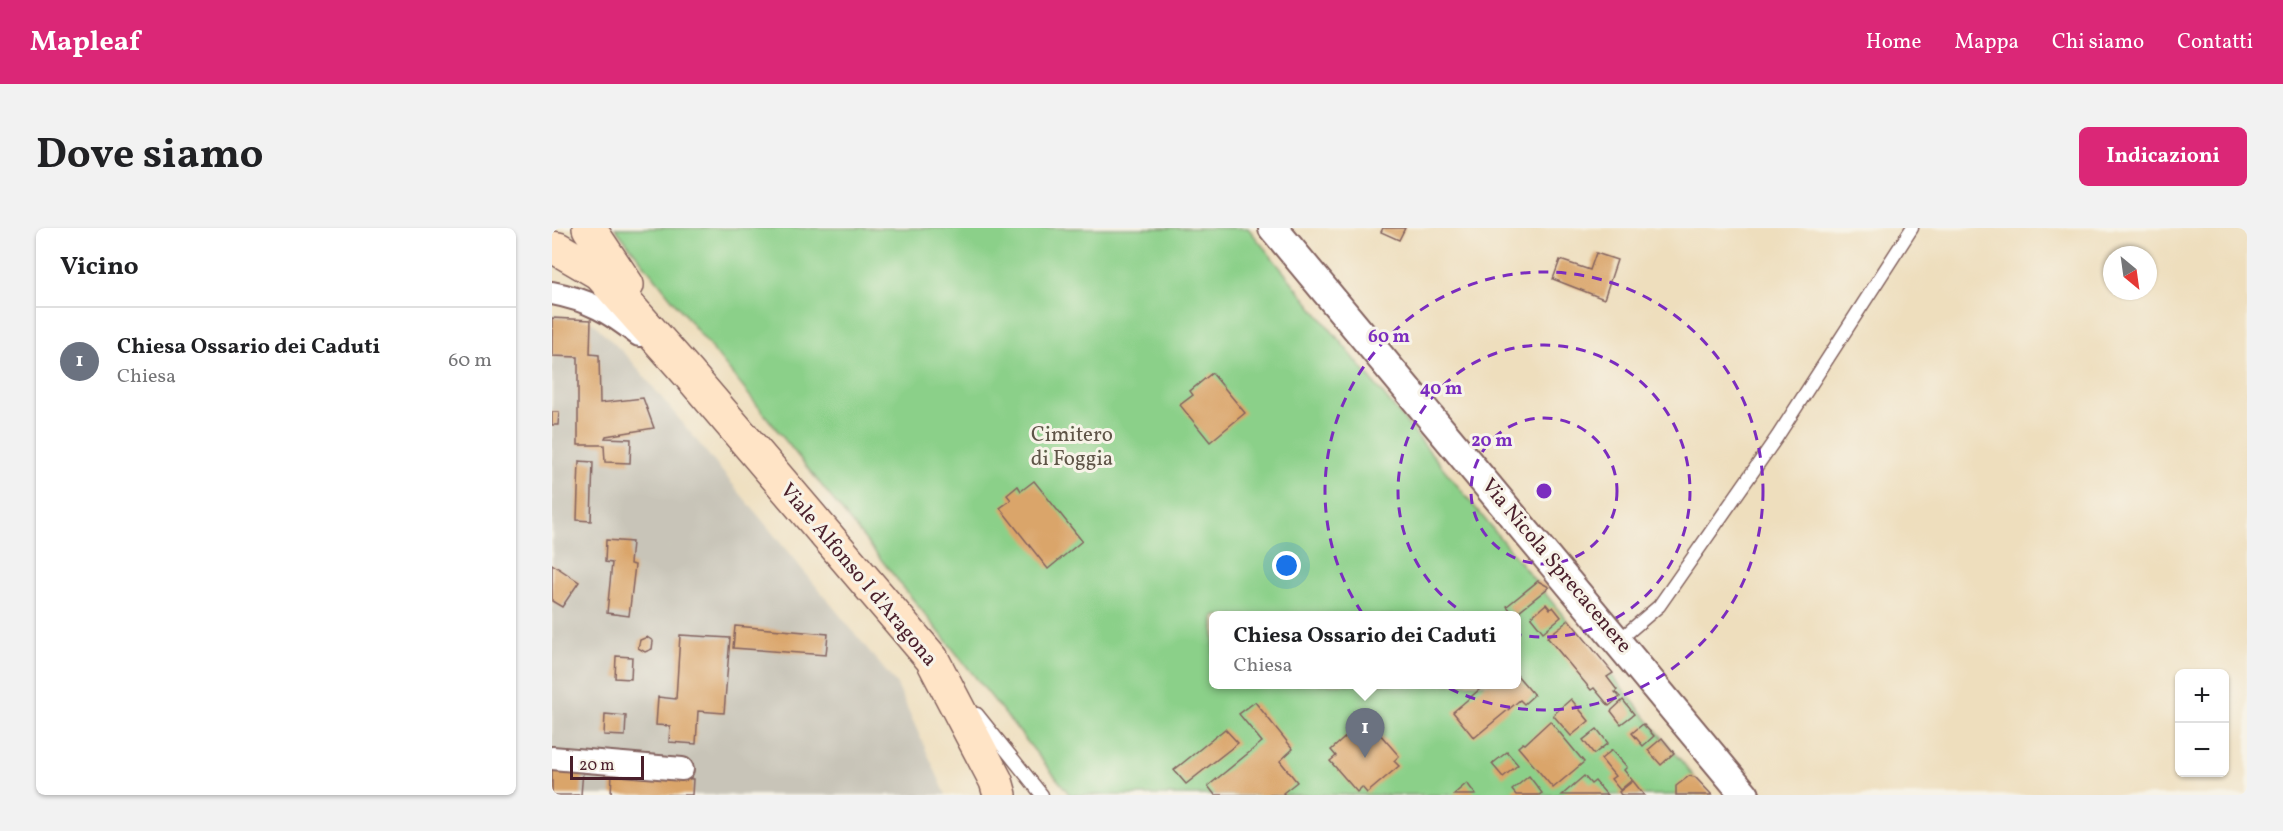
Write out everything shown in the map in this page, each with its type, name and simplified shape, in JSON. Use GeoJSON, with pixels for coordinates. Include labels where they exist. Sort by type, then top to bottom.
{"type":"FeatureCollection","features":[{"type":"Feature","properties":{"kind":"main road","name":"Viale Alfonso I d'Aragona"},"geometry":{"type":"LineString","coordinates":[[589,228],[688,373]]}},
{"type":"Feature","properties":{"kind":"main road","name":"Viale Alfonso I d'Aragona"},"geometry":{"type":"LineString","coordinates":[[552,248],[558,249],[599,273],[688,373],[932,659],[996,781],[999,795]]}},
{"type":"Feature","properties":{"kind":"street","name":"Via Nicola Sprecacenere"},"geometry":{"type":"LineString","coordinates":[[1273,228],[1745,795]]}},
{"type":"Feature","properties":{"kind":"street","name":"Viale Alfonso I d'Aragona"},"geometry":{"type":"LineString","coordinates":[[552,294],[579,298],[615,316],[688,373]]}},
{"type":"Feature","properties":{"kind":"street"},"geometry":{"type":"LineString","coordinates":[[552,758],[682,768]]}},
{"type":"Feature","properties":{"kind":"lane"},"geometry":{"type":"LineString","coordinates":[[1618,641],[1659,606],[1777,437],[1912,228]]}},
{"type":"Feature","properties":{"kind":"lane"},"geometry":{"type":"LineString","coordinates":[[932,659],[1042,795]]}},
{"type":"Feature","properties":{"kind":"shaded area"},"geometry":{"type":"Polygon","coordinates":[[[552,315],[592,322],[630,359],[897,685],[946,795],[552,795],[552,315]]]}},
{"type":"Feature","properties":{"kind":"green space","name":"Cimitero di Foggia"},"geometry":{"type":"Polygon","coordinates":[[[615,228],[1248,228],[1709,795],[1070,795],[615,228]]]}},
{"type":"Feature","properties":{"kind":"building"},"geometry":{"type":"Polygon","coordinates":[[[1383,228],[1405,228],[1399,240],[1381,232],[1383,228]]]}},
{"type":"Feature","properties":{"kind":"building"},"geometry":{"type":"Polygon","coordinates":[[[1596,253],[1617,260],[1604,299],[1553,279],[1560,260],[1590,270],[1596,253]]]}},
{"type":"Feature","properties":{"kind":"building"},"geometry":{"type":"Polygon","coordinates":[[[552,318],[591,320],[590,354],[599,355],[600,403],[643,398],[654,428],[605,438],[631,439],[630,463],[605,462],[604,445],[578,445],[578,357],[552,356],[552,318]]]}},
{"type":"Feature","properties":{"kind":"building"},"geometry":{"type":"Polygon","coordinates":[[[1212,373],[1245,413],[1210,442],[1180,405],[1193,395],[1190,391],[1212,373]]]}},
{"type":"Feature","properties":{"kind":"building"},"geometry":{"type":"Polygon","coordinates":[[[552,412],[559,412],[558,425],[552,425],[552,412]]]}},
{"type":"Feature","properties":{"kind":"building"},"geometry":{"type":"Polygon","coordinates":[[[579,461],[593,462],[591,521],[577,520],[579,461]]]}},
{"type":"Feature","properties":{"kind":"building"},"geometry":{"type":"Polygon","coordinates":[[[1034,481],[1082,541],[1048,569],[1000,508],[1011,500],[1007,495],[1018,486],[1021,491],[1034,481]]]}},
{"type":"Feature","properties":{"kind":"building"},"geometry":{"type":"Polygon","coordinates":[[[606,540],[632,542],[630,564],[635,565],[629,616],[607,613],[612,563],[605,562],[606,540]]]}},
{"type":"Feature","properties":{"kind":"building"},"geometry":{"type":"Polygon","coordinates":[[[552,564],[579,582],[562,607],[552,601],[552,564]]]}},
{"type":"Feature","properties":{"kind":"building"},"geometry":{"type":"Polygon","coordinates":[[[1538,581],[1549,587],[1519,611],[1511,611],[1507,606],[1538,581]]]}},
{"type":"Feature","properties":{"kind":"building"},"geometry":{"type":"Polygon","coordinates":[[[1546,604],[1550,609],[1553,607],[1561,617],[1543,632],[1531,617],[1546,604]]]}},
{"type":"Feature","properties":{"kind":"building"},"geometry":{"type":"Polygon","coordinates":[[[1569,620],[1613,673],[1607,677],[1620,697],[1609,706],[1594,688],[1591,690],[1547,637],[1569,620]]]}},
{"type":"Feature","properties":{"kind":"building"},"geometry":{"type":"Polygon","coordinates":[[[735,626],[828,634],[826,655],[733,648],[735,626]]]}},
{"type":"Feature","properties":{"kind":"building"},"geometry":{"type":"Polygon","coordinates":[[[680,635],[730,638],[724,713],[698,711],[696,744],[669,742],[670,726],[656,725],[658,697],[676,699],[680,635]]]}},
{"type":"Feature","properties":{"kind":"building"},"geometry":{"type":"Polygon","coordinates":[[[647,637],[653,641],[652,649],[645,652],[638,648],[640,640],[647,637]]]}},
{"type":"Feature","properties":{"kind":"building"},"geometry":{"type":"Polygon","coordinates":[[[616,656],[632,657],[631,679],[615,678],[616,656]]]}},
{"type":"Feature","properties":{"kind":"building"},"geometry":{"type":"Polygon","coordinates":[[[1521,680],[1534,695],[1524,704],[1520,700],[1474,738],[1453,712],[1480,689],[1521,689],[1521,680]]]}},
{"type":"Feature","properties":{"kind":"building"},"geometry":{"type":"Polygon","coordinates":[[[1571,699],[1589,721],[1571,736],[1553,715],[1571,699]]]}},
{"type":"Feature","properties":{"kind":"building"},"geometry":{"type":"Polygon","coordinates":[[[1623,700],[1634,714],[1621,724],[1611,711],[1623,700]]]}},
{"type":"Feature","properties":{"kind":"building"},"geometry":{"type":"Polygon","coordinates":[[[1255,702],[1293,749],[1280,761],[1297,782],[1283,793],[1285,795],[1215,795],[1208,786],[1262,742],[1239,714],[1255,702]]]}},
{"type":"Feature","properties":{"kind":"building"},"geometry":{"type":"Polygon","coordinates":[[[605,714],[626,716],[625,736],[604,735],[605,714]]]}},
{"type":"Feature","properties":{"kind":"building"},"geometry":{"type":"Polygon","coordinates":[[[1550,721],[1584,762],[1553,788],[1518,747],[1525,744],[1550,721]]]}},
{"type":"Feature","properties":{"kind":"building"},"geometry":{"type":"Polygon","coordinates":[[[1361,723],[1367,730],[1372,725],[1399,756],[1394,761],[1399,766],[1367,793],[1362,787],[1357,792],[1330,761],[1336,756],[1331,750],[1361,723]]]}},
{"type":"Feature","properties":{"kind":"building"},"geometry":{"type":"Polygon","coordinates":[[[1643,724],[1654,736],[1643,746],[1632,733],[1643,724]]]}},
{"type":"Feature","properties":{"kind":"building"},"geometry":{"type":"Polygon","coordinates":[[[1225,729],[1238,743],[1186,784],[1174,770],[1225,729]]]}},
{"type":"Feature","properties":{"kind":"building"},"geometry":{"type":"Polygon","coordinates":[[[1597,729],[1608,743],[1594,754],[1583,740],[1597,729]]]}},
{"type":"Feature","properties":{"kind":"building"},"geometry":{"type":"Polygon","coordinates":[[[1662,738],[1674,753],[1661,765],[1648,750],[1662,738]]]}},
{"type":"Feature","properties":{"kind":"building"},"geometry":{"type":"Polygon","coordinates":[[[1612,750],[1627,767],[1624,770],[1632,780],[1620,790],[1611,779],[1615,776],[1601,759],[1612,750]]]}},
{"type":"Feature","properties":{"kind":"building"},"geometry":{"type":"Polygon","coordinates":[[[1507,752],[1518,765],[1503,777],[1492,764],[1507,752]]]}},
{"type":"Feature","properties":{"kind":"building"},"geometry":{"type":"Polygon","coordinates":[[[552,769],[583,771],[581,795],[552,795],[552,769]]]}},
{"type":"Feature","properties":{"kind":"building"},"geometry":{"type":"Polygon","coordinates":[[[612,773],[693,779],[692,795],[611,795],[612,773]]]}},
{"type":"Feature","properties":{"kind":"building"},"geometry":{"type":"Polygon","coordinates":[[[1529,776],[1542,793],[1516,795],[1512,790],[1529,776]]]}},
{"type":"Feature","properties":{"kind":"building"},"geometry":{"type":"Polygon","coordinates":[[[1584,776],[1591,784],[1595,781],[1607,795],[1562,795],[1584,776]]]}},
{"type":"Feature","properties":{"kind":"building"},"geometry":{"type":"Polygon","coordinates":[[[1689,776],[1695,777],[1712,795],[1676,795],[1676,786],[1689,776]]]}},
{"type":"Feature","properties":{"kind":"building"},"geometry":{"type":"Polygon","coordinates":[[[1633,781],[1644,795],[1621,795],[1619,792],[1633,781]]]}},
{"type":"Feature","properties":{"kind":"building"},"geometry":{"type":"Polygon","coordinates":[[[1467,783],[1476,795],[1453,795],[1467,783]]]}},
{"type":"Feature","properties":{"kind":"place","name":"Chiesa Ossario dei Caduti"},"geometry":{"type":"Point","coordinates":[1365,758]}}]}
